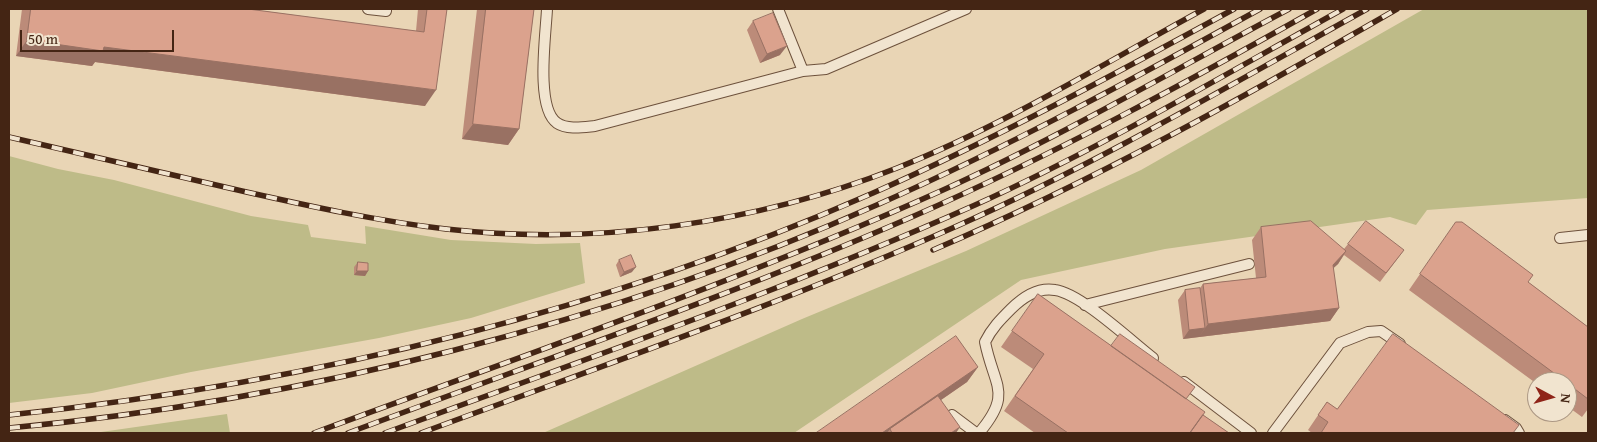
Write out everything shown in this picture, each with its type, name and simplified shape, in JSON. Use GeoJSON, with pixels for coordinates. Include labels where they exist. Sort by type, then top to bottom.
{"type":"FeatureCollection","features":[{"type":"Feature","properties":{"kind":"lane"},"geometry":{"type":"LineString","coordinates":[[368,9],[386,11],[386,9]]}},
{"type":"Feature","properties":{"kind":"lane"},"geometry":{"type":"LineString","coordinates":[[547,9],[544,72],[545,100],[554,120],[562,126],[595,126],[803,71],[826,69],[966,9]]}},
{"type":"Feature","properties":{"kind":"lane"},"geometry":{"type":"LineString","coordinates":[[778,9],[803,71]]}},
{"type":"Feature","properties":{"kind":"lane"},"geometry":{"type":"LineString","coordinates":[[1560,238],[1588,235]]}},
{"type":"Feature","properties":{"kind":"lane"},"geometry":{"type":"LineString","coordinates":[[1085,305],[1249,264]]}},
{"type":"Feature","properties":{"kind":"lane"},"geometry":{"type":"LineString","coordinates":[[952,415],[977,433],[993,416],[999,402],[998,386],[985,342],[992,327],[1021,299],[1038,291],[1055,290],[1074,296],[1251,433]]}},
{"type":"Feature","properties":{"kind":"lane"},"geometry":{"type":"LineString","coordinates":[[1273,433],[1340,343],[1368,332],[1381,331],[1406,349]]}},
{"type":"Feature","properties":{"kind":"lane"},"geometry":{"type":"LineString","coordinates":[[1495,413],[1516,428],[1519,433]]}},
{"type":"Feature","properties":{"kind":"shaded area"},"geometry":{"type":"Polygon","coordinates":[[[1424,9],[1588,9],[1588,198],[1427,210],[1416,225],[1390,217],[1165,249],[1021,280],[794,433],[543,433],[802,319],[966,251],[1141,170],[1424,9]]]}},
{"type":"Feature","properties":{"kind":"shaded area"},"geometry":{"type":"Polygon","coordinates":[[[9,156],[58,169],[114,180],[251,216],[308,225],[311,237],[366,244],[365,226],[451,240],[536,244],[580,243],[585,283],[471,318],[379,338],[191,372],[92,393],[9,403],[9,156]]]}},
{"type":"Feature","properties":{"kind":"shaded area"},"geometry":{"type":"Polygon","coordinates":[[[227,414],[230,433],[94,433],[227,414]]]}},
{"type":"Feature","properties":{"kind":"building"},"geometry":{"type":"Polygon","coordinates":[[[31,9],[248,9],[424,32],[427,9],[447,9],[436,90],[104,47],[103,51],[27,40],[31,9]]]}},
{"type":"Feature","properties":{"kind":"building"},"geometry":{"type":"Polygon","coordinates":[[[486,9],[534,9],[519,129],[473,124],[486,9]]]}},
{"type":"Feature","properties":{"kind":"building"},"geometry":{"type":"Polygon","coordinates":[[[773,13],[787,46],[767,54],[753,21],[773,13]]]}},
{"type":"Feature","properties":{"kind":"building"},"geometry":{"type":"Polygon","coordinates":[[[1311,221],[1346,251],[1333,265],[1339,308],[1208,324],[1203,284],[1266,277],[1261,227],[1311,221]]]}},
{"type":"Feature","properties":{"kind":"building"},"geometry":{"type":"Polygon","coordinates":[[[1366,221],[1404,250],[1386,273],[1348,244],[1366,221]]]}},
{"type":"Feature","properties":{"kind":"building"},"geometry":{"type":"Polygon","coordinates":[[[1456,222],[1462,222],[1533,275],[1528,282],[1588,327],[1588,399],[1577,391],[1577,372],[1552,372],[1420,274],[1456,222]]]}},
{"type":"Feature","properties":{"kind":"building"},"geometry":{"type":"Polygon","coordinates":[[[631,255],[636,267],[624,272],[619,260],[631,255]]]}},
{"type":"Feature","properties":{"kind":"building"},"geometry":{"type":"Polygon","coordinates":[[[358,262],[368,263],[368,271],[357,271],[358,262]]]}},
{"type":"Feature","properties":{"kind":"building"},"geometry":{"type":"Polygon","coordinates":[[[1200,288],[1205,328],[1189,330],[1185,290],[1200,288]]]}},
{"type":"Feature","properties":{"kind":"building"},"geometry":{"type":"Polygon","coordinates":[[[1038,294],[1205,412],[1190,433],[1068,433],[1015,396],[1044,354],[1012,331],[1038,294]]]}},
{"type":"Feature","properties":{"kind":"building"},"geometry":{"type":"Polygon","coordinates":[[[1120,334],[1195,387],[1186,399],[1111,346],[1120,334]]]}},
{"type":"Feature","properties":{"kind":"building"},"geometry":{"type":"Polygon","coordinates":[[[1393,334],[1519,425],[1513,433],[1321,433],[1328,422],[1318,415],[1327,402],[1337,409],[1393,334]]]}},
{"type":"Feature","properties":{"kind":"building"},"geometry":{"type":"Polygon","coordinates":[[[956,336],[978,367],[882,433],[816,433],[956,336]]]}},
{"type":"Feature","properties":{"kind":"building"},"geometry":{"type":"Polygon","coordinates":[[[938,396],[960,427],[951,433],[892,433],[890,429],[938,396]]]}},
{"type":"Feature","properties":{"kind":"building"},"geometry":{"type":"Polygon","coordinates":[[[1203,415],[1229,433],[1190,433],[1203,415]]]}},
{"type":"Feature","properties":{"kind":"railway"},"geometry":{"type":"LineString","coordinates":[[9,137],[292,202],[420,226],[503,234],[560,235],[618,232],[675,226],[788,204],[897,168],[1014,114],[1204,9]]}},
{"type":"Feature","properties":{"kind":"railway"},"geometry":{"type":"LineString","coordinates":[[9,415],[120,401],[230,384],[340,363],[450,337],[558,308],[664,274],[770,236],[919,172],[1055,105],[1234,9]]}},
{"type":"Feature","properties":{"kind":"railway"},"geometry":{"type":"LineString","coordinates":[[9,428],[119,416],[342,377],[453,350],[563,320],[671,285],[777,247],[928,182],[1072,111],[1260,9]]}},
{"type":"Feature","properties":{"kind":"railway"},"geometry":{"type":"LineString","coordinates":[[314,433],[630,317],[866,224],[1031,148],[1289,9]]}},
{"type":"Feature","properties":{"kind":"railway"},"geometry":{"type":"LineString","coordinates":[[348,433],[703,302],[914,216],[1068,143],[1218,64],[1317,9]]}},
{"type":"Feature","properties":{"kind":"railway"},"geometry":{"type":"LineString","coordinates":[[385,433],[756,296],[830,267],[975,205],[1115,136],[1343,9]]}},
{"type":"Feature","properties":{"kind":"railway"},"geometry":{"type":"LineString","coordinates":[[421,433],[758,308],[891,255],[957,226],[1062,176],[1215,94],[1367,9]]}},
{"type":"Feature","properties":{"kind":"railway"},"geometry":{"type":"LineString","coordinates":[[933,250],[1052,195],[1169,136],[1397,9]]}}]}
